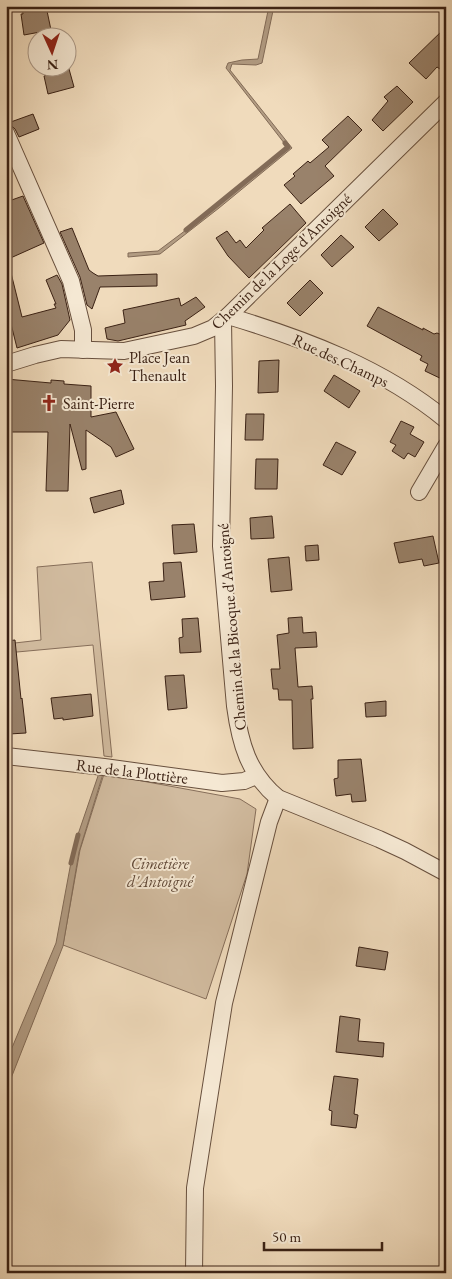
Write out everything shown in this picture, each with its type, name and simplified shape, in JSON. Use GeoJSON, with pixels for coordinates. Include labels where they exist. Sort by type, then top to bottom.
{"type":"FeatureCollection","features":[{"type":"Feature","properties":{"kind":"street","name":"Chemin de la Loge d'Antoigné"},"geometry":{"type":"LineString","coordinates":[[6,364],[61,349],[124,351],[207,332],[225,318],[446,102]]}},
{"type":"Feature","properties":{"kind":"street"},"geometry":{"type":"LineString","coordinates":[[6,133],[71,281],[82,330],[83,350]]}},
{"type":"Feature","properties":{"kind":"street","name":"Rue des Champs"},"geometry":{"type":"LineString","coordinates":[[225,318],[312,344],[351,362],[393,384],[446,420]]}},
{"type":"Feature","properties":{"kind":"street","name":"Chemin de la Bicoque d'Antoigné"},"geometry":{"type":"LineString","coordinates":[[225,318],[220,546],[238,731],[246,757],[256,776],[278,798],[379,839],[446,873]]}},
{"type":"Feature","properties":{"kind":"street"},"geometry":{"type":"LineString","coordinates":[[419,492],[446,446]]}},
{"type":"Feature","properties":{"kind":"street","name":"Rue de la Plottière"},"geometry":{"type":"LineString","coordinates":[[6,756],[222,783],[244,781],[256,776]]}},
{"type":"Feature","properties":{"kind":"street"},"geometry":{"type":"LineString","coordinates":[[194,1273],[195,1188],[224,1003],[268,822],[278,798]]}},
{"type":"Feature","properties":{"kind":"green space"},"geometry":{"type":"Polygon","coordinates":[[[92,562],[112,757],[104,756],[93,645],[6,653],[6,644],[41,640],[37,567],[92,562]]]}},
{"type":"Feature","properties":{"kind":"green space","name":"Cimetière d'Antoigné"},"geometry":{"type":"Polygon","coordinates":[[[104,774],[240,799],[256,809],[247,874],[206,999],[63,945],[80,850],[104,774]]]}},
{"type":"Feature","properties":{"kind":"shaded area"},"geometry":{"type":"Polygon","coordinates":[[[269,6],[274,6],[262,63],[256,65],[232,64],[230,70],[292,148],[160,254],[128,257],[128,253],[158,251],[288,148],[226,68],[228,63],[258,59],[269,6]]]}},
{"type":"Feature","properties":{"kind":"shaded area"},"geometry":{"type":"Polygon","coordinates":[[[99,773],[103,774],[79,852],[63,946],[6,1091],[6,1062],[56,943],[74,846],[99,773]]]}},
{"type":"Feature","properties":{"kind":"building"},"geometry":{"type":"Polygon","coordinates":[[[22,6],[46,6],[51,28],[28,28],[28,34],[24,35],[21,14],[23,14],[22,6]]]}},
{"type":"Feature","properties":{"kind":"building"},"geometry":{"type":"Polygon","coordinates":[[[446,27],[446,62],[440,69],[437,67],[426,79],[409,63],[446,27]]]}},
{"type":"Feature","properties":{"kind":"building"},"geometry":{"type":"Polygon","coordinates":[[[44,78],[72,78],[74,87],[48,94],[44,78]]]}},
{"type":"Feature","properties":{"kind":"building"},"geometry":{"type":"Polygon","coordinates":[[[397,86],[413,102],[383,131],[372,120],[388,101],[384,97],[397,86]]]}},
{"type":"Feature","properties":{"kind":"building"},"geometry":{"type":"Polygon","coordinates":[[[33,114],[39,129],[19,137],[15,129],[8,123],[33,114]]]}},
{"type":"Feature","properties":{"kind":"building"},"geometry":{"type":"Polygon","coordinates":[[[348,116],[362,130],[325,166],[334,176],[301,204],[284,185],[308,161],[310,163],[329,147],[322,140],[348,116]]]}},
{"type":"Feature","properties":{"kind":"building"},"geometry":{"type":"Polygon","coordinates":[[[23,196],[44,243],[6,260],[6,202],[23,196]]]}},
{"type":"Feature","properties":{"kind":"building"},"geometry":{"type":"Polygon","coordinates":[[[290,204],[306,223],[249,278],[228,256],[216,238],[227,231],[236,243],[240,240],[246,248],[264,230],[262,228],[290,204]]]}},
{"type":"Feature","properties":{"kind":"building"},"geometry":{"type":"Polygon","coordinates":[[[383,209],[398,224],[379,241],[365,227],[383,209]]]}},
{"type":"Feature","properties":{"kind":"building"},"geometry":{"type":"Polygon","coordinates":[[[72,228],[89,270],[93,273],[98,276],[157,274],[157,286],[100,287],[92,309],[87,305],[80,277],[60,232],[72,228]]]}},
{"type":"Feature","properties":{"kind":"building"},"geometry":{"type":"Polygon","coordinates":[[[341,235],[354,247],[332,267],[321,255],[341,235]]]}},
{"type":"Feature","properties":{"kind":"building"},"geometry":{"type":"Polygon","coordinates":[[[11,273],[22,317],[56,308],[46,280],[57,275],[62,284],[70,320],[58,335],[17,348],[6,304],[6,274],[11,273]]]}},
{"type":"Feature","properties":{"kind":"building"},"geometry":{"type":"Polygon","coordinates":[[[310,280],[323,293],[300,316],[287,303],[310,280]]]}},
{"type":"Feature","properties":{"kind":"building"},"geometry":{"type":"Polygon","coordinates":[[[196,297],[205,307],[185,321],[186,325],[118,341],[107,339],[105,328],[125,323],[123,310],[179,298],[181,306],[196,297]]]}},
{"type":"Feature","properties":{"kind":"building"},"geometry":{"type":"Polygon","coordinates":[[[378,307],[423,330],[423,328],[434,334],[442,335],[446,344],[446,381],[425,371],[428,364],[420,360],[422,356],[367,326],[378,307]]]}},
{"type":"Feature","properties":{"kind":"building"},"geometry":{"type":"Polygon","coordinates":[[[279,360],[278,392],[258,393],[259,361],[279,360]]]}},
{"type":"Feature","properties":{"kind":"building"},"geometry":{"type":"Polygon","coordinates":[[[334,375],[360,391],[349,408],[324,391],[334,375]]]}},
{"type":"Feature","properties":{"kind":"building"},"geometry":{"type":"Polygon","coordinates":[[[6,379],[51,383],[51,380],[64,381],[64,384],[91,386],[91,417],[116,412],[134,449],[116,457],[111,447],[86,430],[86,469],[82,470],[70,424],[68,491],[46,491],[48,432],[6,432],[6,379]]]}},
{"type":"Feature","properties":{"kind":"building"},"geometry":{"type":"Polygon","coordinates":[[[246,414],[264,414],[263,440],[245,440],[246,414]]]}},
{"type":"Feature","properties":{"kind":"building"},"geometry":{"type":"Polygon","coordinates":[[[401,421],[414,427],[410,434],[424,442],[415,457],[408,453],[404,459],[392,451],[396,445],[390,442],[401,421]]]}},
{"type":"Feature","properties":{"kind":"building"},"geometry":{"type":"Polygon","coordinates":[[[336,442],[356,452],[342,475],[323,465],[336,442]]]}},
{"type":"Feature","properties":{"kind":"building"},"geometry":{"type":"Polygon","coordinates":[[[256,459],[278,459],[277,489],[255,489],[256,459]]]}},
{"type":"Feature","properties":{"kind":"building"},"geometry":{"type":"Polygon","coordinates":[[[121,490],[124,504],[94,513],[90,498],[121,490]]]}},
{"type":"Feature","properties":{"kind":"building"},"geometry":{"type":"Polygon","coordinates":[[[272,516],[274,538],[251,539],[250,518],[272,516]]]}},
{"type":"Feature","properties":{"kind":"building"},"geometry":{"type":"Polygon","coordinates":[[[194,524],[197,552],[174,554],[172,525],[194,524]]]}},
{"type":"Feature","properties":{"kind":"building"},"geometry":{"type":"Polygon","coordinates":[[[433,536],[439,563],[424,566],[422,559],[399,563],[394,543],[433,536]]]}},
{"type":"Feature","properties":{"kind":"building"},"geometry":{"type":"Polygon","coordinates":[[[318,545],[319,560],[306,561],[305,546],[318,545]]]}},
{"type":"Feature","properties":{"kind":"building"},"geometry":{"type":"Polygon","coordinates":[[[289,557],[292,590],[271,592],[268,559],[289,557]]]}},
{"type":"Feature","properties":{"kind":"building"},"geometry":{"type":"Polygon","coordinates":[[[181,562],[185,597],[151,600],[149,582],[164,581],[163,563],[181,562]]]}},
{"type":"Feature","properties":{"kind":"building"},"geometry":{"type":"Polygon","coordinates":[[[302,617],[303,633],[316,632],[317,647],[295,648],[298,687],[312,686],[313,748],[293,749],[292,700],[279,700],[278,689],[273,689],[271,669],[280,669],[277,635],[289,633],[288,618],[302,617]]]}},
{"type":"Feature","properties":{"kind":"building"},"geometry":{"type":"Polygon","coordinates":[[[198,618],[201,652],[180,653],[179,638],[183,637],[182,619],[198,618]]]}},
{"type":"Feature","properties":{"kind":"building"},"geometry":{"type":"Polygon","coordinates":[[[15,640],[26,733],[9,734],[6,715],[6,641],[15,640]]]}},
{"type":"Feature","properties":{"kind":"building"},"geometry":{"type":"Polygon","coordinates":[[[184,675],[187,708],[168,710],[165,676],[184,675]]]}},
{"type":"Feature","properties":{"kind":"building"},"geometry":{"type":"Polygon","coordinates":[[[91,694],[93,716],[63,720],[63,718],[54,719],[51,698],[91,694]]]}},
{"type":"Feature","properties":{"kind":"building"},"geometry":{"type":"Polygon","coordinates":[[[386,701],[386,716],[366,717],[365,703],[386,701]]]}},
{"type":"Feature","properties":{"kind":"building"},"geometry":{"type":"Polygon","coordinates":[[[361,759],[366,801],[352,802],[351,794],[336,796],[334,779],[338,778],[338,760],[361,759]]]}},
{"type":"Feature","properties":{"kind":"building"},"geometry":{"type":"Polygon","coordinates":[[[359,947],[388,952],[385,970],[356,966],[359,947]]]}},
{"type":"Feature","properties":{"kind":"building"},"geometry":{"type":"Polygon","coordinates":[[[340,1016],[360,1019],[358,1041],[384,1043],[383,1057],[336,1052],[340,1016]]]}},
{"type":"Feature","properties":{"kind":"building"},"geometry":{"type":"Polygon","coordinates":[[[334,1076],[358,1079],[354,1114],[358,1115],[356,1128],[331,1125],[332,1111],[329,1110],[334,1076]]]}},
{"type":"Feature","properties":{"kind":"waterway"},"geometry":{"type":"LineString","coordinates":[[186,230],[288,147],[285,143]]}},
{"type":"Feature","properties":{"kind":"waterway"},"geometry":{"type":"LineString","coordinates":[[71,863],[78,835]]}},
{"type":"Feature","properties":{"kind":"place","name":"Place Jean Thenault"},"geometry":{"type":"Point","coordinates":[115,366]}},
{"type":"Feature","properties":{"kind":"place","name":"Saint-Pierre"},"geometry":{"type":"Point","coordinates":[49,403]}}]}
